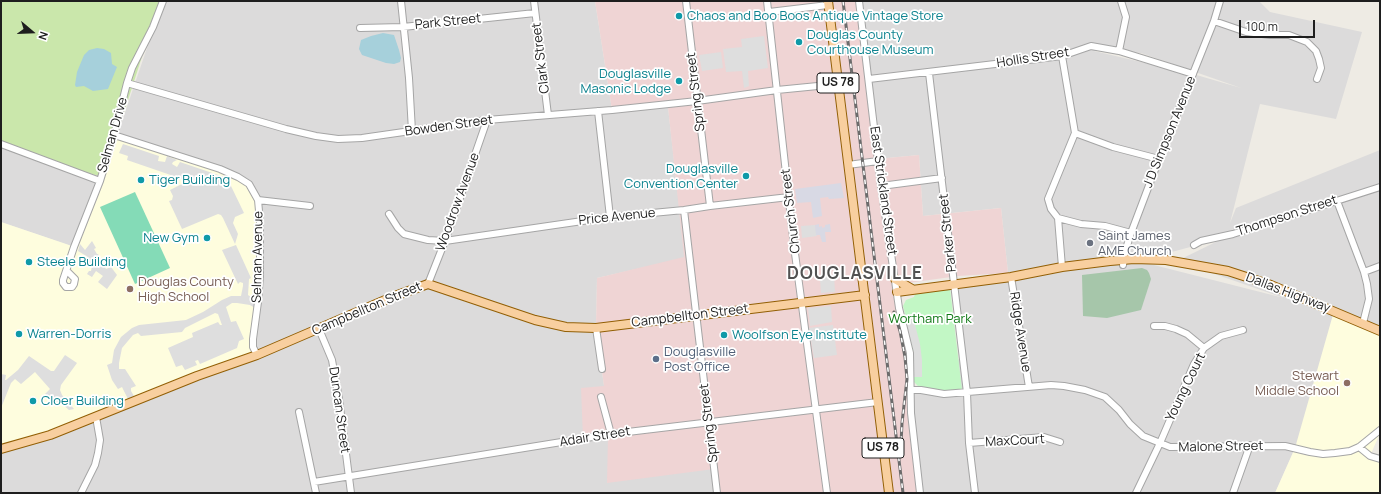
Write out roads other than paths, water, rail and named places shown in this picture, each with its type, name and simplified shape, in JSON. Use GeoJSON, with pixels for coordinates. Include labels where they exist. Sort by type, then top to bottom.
{"type":"FeatureCollection","features":[{"type":"Feature","properties":{"kind":"main road","name":"US 78"},"geometry":{"type":"LineString","coordinates":[[828,3],[889,493]]}},
{"type":"Feature","properties":{"kind":"main road","name":"Dallas Highway"},"geometry":{"type":"LineString","coordinates":[[1026,275],[1062,267],[1166,260],[1228,271],[1271,285],[1380,331]]}},
{"type":"Feature","properties":{"kind":"main road","name":"Dallas Highway"},"geometry":{"type":"LineString","coordinates":[[897,292],[1123,262]]}},
{"type":"Feature","properties":{"kind":"main road"},"geometry":{"type":"LineString","coordinates":[[895,279],[912,289]]}},
{"type":"Feature","properties":{"kind":"main road","name":"Campbellton Street"},"geometry":{"type":"LineString","coordinates":[[1,449],[50,435],[197,376],[257,355],[392,296],[428,284],[536,320],[566,327],[596,328],[865,295]]}},
{"type":"Feature","properties":{"kind":"street","name":"Selman Drive"},"geometry":{"type":"LineString","coordinates":[[66,271],[100,180],[132,68],[153,26],[163,1]]}},
{"type":"Feature","properties":{"kind":"street"},"geometry":{"type":"LineString","coordinates":[[401,1],[409,78],[412,131]]}},
{"type":"Feature","properties":{"kind":"street","name":"Clark Street"},"geometry":{"type":"LineString","coordinates":[[534,1],[548,116]]}},
{"type":"Feature","properties":{"kind":"street","name":"Spring Street"},"geometry":{"type":"LineString","coordinates":[[686,1],[710,206]]}},
{"type":"Feature","properties":{"kind":"street","name":"Church Street"},"geometry":{"type":"LineString","coordinates":[[767,1],[801,303],[827,493]]}},
{"type":"Feature","properties":{"kind":"street","name":"East Strickland Street"},"geometry":{"type":"LineString","coordinates":[[859,1],[881,186],[899,308],[910,354],[913,435],[920,493]]}},
{"type":"Feature","properties":{"kind":"street"},"geometry":{"type":"LineString","coordinates":[[1119,51],[1126,16],[1121,1]]}},
{"type":"Feature","properties":{"kind":"street","name":"J D Simpson Avenue"},"geometry":{"type":"LineString","coordinates":[[1123,262],[1131,233],[1214,21],[1220,1]]}},
{"type":"Feature","properties":{"kind":"street"},"geometry":{"type":"LineString","coordinates":[[769,12],[828,3]]}},
{"type":"Feature","properties":{"kind":"street","name":"Park Street"},"geometry":{"type":"LineString","coordinates":[[360,28],[403,27],[535,13]]}},
{"type":"Feature","properties":{"kind":"street"},"geometry":{"type":"LineString","coordinates":[[1214,21],[1246,32],[1270,35],[1289,35],[1307,42],[1316,51],[1319,59],[1321,68],[1317,79]]}},
{"type":"Feature","properties":{"kind":"street","name":"Hollis Street"},"geometry":{"type":"LineString","coordinates":[[869,79],[1062,56],[1091,46],[1119,51],[1193,74]]}},
{"type":"Feature","properties":{"kind":"street"},"geometry":{"type":"LineString","coordinates":[[1062,56],[1075,133],[1048,199],[1051,209],[1058,218],[1062,267]]}},
{"type":"Feature","properties":{"kind":"street","name":"Parker Street"},"geometry":{"type":"LineString","coordinates":[[929,73],[966,393],[969,443],[975,493]]}},
{"type":"Feature","properties":{"kind":"street","name":"Bowden Street"},"geometry":{"type":"LineString","coordinates":[[127,83],[286,129],[316,136],[338,139],[362,138],[488,120],[548,116],[697,101],[777,90],[838,84]]}},
{"type":"Feature","properties":{"kind":"street"},"geometry":{"type":"LineString","coordinates":[[598,111],[610,217]]}},
{"type":"Feature","properties":{"kind":"street","name":"Woodrow Avenue"},"geometry":{"type":"LineString","coordinates":[[428,284],[488,120]]}},
{"type":"Feature","properties":{"kind":"street"},"geometry":{"type":"LineString","coordinates":[[1075,133],[1113,147],[1159,159]]}},
{"type":"Feature","properties":{"kind":"street","name":"Selman Avenue"},"geometry":{"type":"LineString","coordinates":[[114,134],[220,169],[249,184],[258,200],[260,222],[260,276],[253,339],[253,347],[257,355]]}},
{"type":"Feature","properties":{"kind":"street"},"geometry":{"type":"LineString","coordinates":[[1,144],[100,180]]}},
{"type":"Feature","properties":{"kind":"street"},"geometry":{"type":"LineString","coordinates":[[848,165],[878,161]]}},
{"type":"Feature","properties":{"kind":"street"},"geometry":{"type":"LineString","coordinates":[[881,186],[942,178]]}},
{"type":"Feature","properties":{"kind":"street","name":"Thompson Street"},"geometry":{"type":"LineString","coordinates":[[1194,245],[1201,241],[1233,234],[1380,187]]}},
{"type":"Feature","properties":{"kind":"street","name":"Price Avenue"},"geometry":{"type":"LineString","coordinates":[[390,214],[398,228],[404,234],[428,240],[445,241],[610,217],[789,198]]}},
{"type":"Feature","properties":{"kind":"street"},"geometry":{"type":"LineString","coordinates":[[258,200],[310,206]]}},
{"type":"Feature","properties":{"kind":"street"},"geometry":{"type":"LineString","coordinates":[[1337,201],[1364,272],[1369,299],[1363,323]]}},
{"type":"Feature","properties":{"kind":"street","name":"Spring Street"},"geometry":{"type":"LineString","coordinates":[[684,210],[717,493]]}},
{"type":"Feature","properties":{"kind":"street"},"geometry":{"type":"LineString","coordinates":[[1058,218],[1081,224],[1105,226],[1131,233]]}},
{"type":"Feature","properties":{"kind":"street"},"geometry":{"type":"LineString","coordinates":[[1364,272],[1380,266]]}},
{"type":"Feature","properties":{"kind":"street","name":"Ridge Avenue"},"geometry":{"type":"LineString","coordinates":[[1011,277],[1029,387]]}},
{"type":"Feature","properties":{"kind":"street"},"geometry":{"type":"LineString","coordinates":[[1154,326],[1165,326],[1176,329],[1187,334],[1204,348]]}},
{"type":"Feature","properties":{"kind":"street"},"geometry":{"type":"LineString","coordinates":[[596,328],[602,369]]}},
{"type":"Feature","properties":{"kind":"street","name":"Duncan Street"},"geometry":{"type":"LineString","coordinates":[[319,329],[332,360],[339,399],[351,493]]}},
{"type":"Feature","properties":{"kind":"street","name":"Young Court"},"geometry":{"type":"LineString","coordinates":[[1136,493],[1160,443],[1194,364],[1204,348],[1221,336],[1243,330]]}},
{"type":"Feature","properties":{"kind":"street","name":"Malone Street"},"geometry":{"type":"LineString","coordinates":[[911,390],[921,390],[944,394],[1051,385],[1085,390],[1105,397],[1143,436],[1170,447],[1181,448],[1250,445],[1285,446],[1323,454],[1350,451],[1359,447]]}},
{"type":"Feature","properties":{"kind":"street"},"geometry":{"type":"LineString","coordinates":[[601,397],[611,434]]}},
{"type":"Feature","properties":{"kind":"street","name":"Adair Street"},"geometry":{"type":"LineString","coordinates":[[314,482],[611,434],[878,402]]}},
{"type":"Feature","properties":{"kind":"street"},"geometry":{"type":"LineString","coordinates":[[299,412],[316,493]]}},
{"type":"Feature","properties":{"kind":"street"},"geometry":{"type":"LineString","coordinates":[[80,493],[95,464],[98,453],[100,440],[96,417]]}},
{"type":"Feature","properties":{"kind":"street"},"geometry":{"type":"LineString","coordinates":[[1380,430],[1359,447],[1370,456],[1380,459]]}},
{"type":"Feature","properties":{"kind":"street","name":"MaxCourt"},"geometry":{"type":"LineString","coordinates":[[969,443],[1044,437],[1060,442]]}},
{"type":"Feature","properties":{"kind":"street"},"geometry":{"type":"LineString","coordinates":[[1232,493],[1250,445]]}},
{"type":"Feature","properties":{"kind":"water"},"geometry":{"type":"Polygon","coordinates":[[[383,33],[394,35],[401,58],[400,62],[394,64],[386,63],[362,55],[359,49],[361,40],[383,33]]]}},
{"type":"Feature","properties":{"kind":"water"},"geometry":{"type":"Polygon","coordinates":[[[97,48],[104,49],[111,53],[112,64],[117,67],[108,89],[93,91],[84,86],[76,87],[77,72],[84,55],[89,50],[97,48]]]}},
{"type":"Feature","properties":{"kind":"railway"},"geometry":{"type":"LineString","coordinates":[[843,1],[903,493]]}},
{"type":"Feature","properties":{"kind":"railway"},"geometry":{"type":"LineString","coordinates":[[894,312],[900,331],[907,379],[901,444]]}},
{"type":"Feature","properties":{"kind":"place","name":"Chaos and Boo Boos Antique Vintage Store"},"geometry":{"type":"Point","coordinates":[679,16]}},
{"type":"Feature","properties":{"kind":"place","name":"Douglas County Courthouse Museum"},"geometry":{"type":"Point","coordinates":[799,42]}},
{"type":"Feature","properties":{"kind":"place","name":"Douglasville Masonic Lodge"},"geometry":{"type":"Point","coordinates":[679,81]}},
{"type":"Feature","properties":{"kind":"place","name":"Douglasville Convention Center"},"geometry":{"type":"Point","coordinates":[746,176]}},
{"type":"Feature","properties":{"kind":"place","name":"Tiger Building"},"geometry":{"type":"Point","coordinates":[141,180]}},
{"type":"Feature","properties":{"kind":"place","name":"New Gym"},"geometry":{"type":"Point","coordinates":[207,238]}},
{"type":"Feature","properties":{"kind":"place","name":"Saint James AME Church"},"geometry":{"type":"Point","coordinates":[1090,243]}},
{"type":"Feature","properties":{"kind":"place","name":"Steele Building"},"geometry":{"type":"Point","coordinates":[29,262]}},
{"type":"Feature","properties":{"kind":"place","name":"Douglas County High School"},"geometry":{"type":"Point","coordinates":[130,289]}},
{"type":"Feature","properties":{"kind":"place","name":"Warren-Dorris"},"geometry":{"type":"Point","coordinates":[19,334]}},
{"type":"Feature","properties":{"kind":"place","name":"Woolfson Eye Institute"},"geometry":{"type":"Point","coordinates":[724,335]}},
{"type":"Feature","properties":{"kind":"place","name":"Douglasville Post Office"},"geometry":{"type":"Point","coordinates":[656,359]}},
{"type":"Feature","properties":{"kind":"place","name":"Stewart Middle School"},"geometry":{"type":"Point","coordinates":[1347,383]}},
{"type":"Feature","properties":{"kind":"place","name":"Cloer Building"},"geometry":{"type":"Point","coordinates":[33,401]}},
{"type":"Feature","properties":{"kind":"district","name":"DOUGLASVILLE"},"geometry":{"type":"Point","coordinates":[855,274]}},
{"type":"Feature","properties":{"kind":"park label","name":"Wortham Park"},"geometry":{"type":"Point","coordinates":[930,319]}}]}
